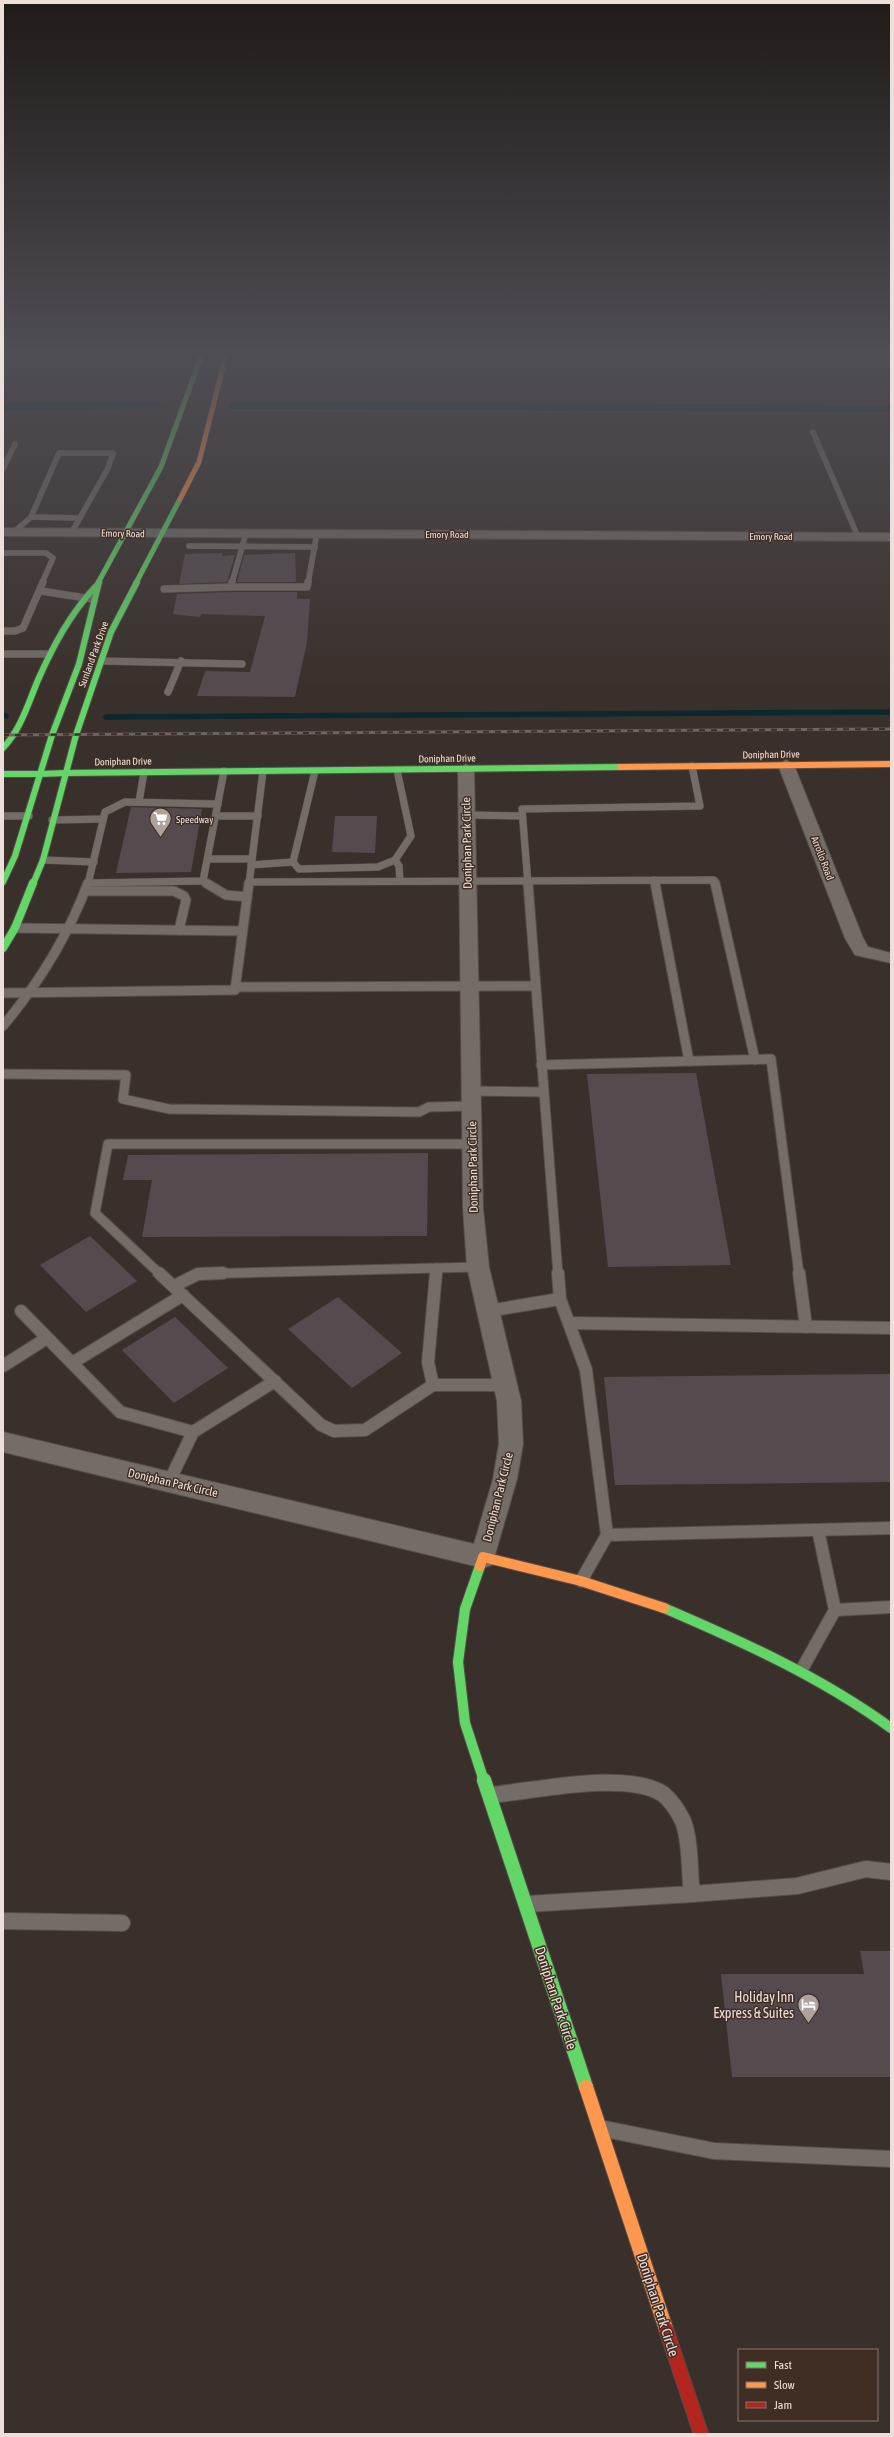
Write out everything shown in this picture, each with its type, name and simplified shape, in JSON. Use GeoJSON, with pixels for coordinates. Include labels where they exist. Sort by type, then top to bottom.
{"type":"FeatureCollection","features":[{"type":"Feature","properties":{"kind":"main road","name":"Sunland Park Drive"},"geometry":{"type":"LineString","coordinates":[[3,882],[15,856],[28,816],[39,774],[78,664],[97,586],[162,465]]}},
{"type":"Feature","properties":{"kind":"main road","name":"Sunland Park Drive"},"geometry":{"type":"LineString","coordinates":[[3,948],[15,928],[42,860],[52,820],[67,773],[76,735],[111,632],[198,465]]}},
{"type":"Feature","properties":{"kind":"main road"},"geometry":{"type":"LineString","coordinates":[[3,748],[16,735],[50,654],[85,597],[97,586]]}},
{"type":"Feature","properties":{"kind":"main road","name":"Doniphan Drive"},"geometry":{"type":"LineString","coordinates":[[3,774],[891,764]]}},
{"type":"Feature","properties":{"kind":"main road","name":"Doniphan Park Circle"},"geometry":{"type":"LineString","coordinates":[[701,2434],[465,1723],[458,1662],[465,1609],[483,1557],[581,1581],[658,1605],[802,1669],[867,1709],[891,1728]]}},
{"type":"Feature","properties":{"kind":"street","name":"Emory Road"},"geometry":{"type":"LineString","coordinates":[[9,532],[891,537]]}},
{"type":"Feature","properties":{"kind":"street","name":"Arrollo Road"},"geometry":{"type":"LineString","coordinates":[[786,764],[854,938],[861,951],[891,958]]}},
{"type":"Feature","properties":{"kind":"street","name":"Doniphan Park Circle"},"geometry":{"type":"LineString","coordinates":[[3,1442],[483,1557],[505,1479],[511,1444],[509,1401],[478,1267],[473,1208],[466,769]]}},
{"type":"Feature","properties":{"kind":"lane"},"geometry":{"type":"LineString","coordinates":[[9,532],[31,517],[54,465]]}},
{"type":"Feature","properties":{"kind":"lane"},"geometry":{"type":"LineString","coordinates":[[72,532],[109,465]]}},
{"type":"Feature","properties":{"kind":"lane"},"geometry":{"type":"LineString","coordinates":[[827,465],[858,537]]}},
{"type":"Feature","properties":{"kind":"lane"},"geometry":{"type":"LineString","coordinates":[[31,517],[79,518]]}},
{"type":"Feature","properties":{"kind":"lane"},"geometry":{"type":"LineString","coordinates":[[164,589],[307,587],[317,533]]}},
{"type":"Feature","properties":{"kind":"lane"},"geometry":{"type":"LineString","coordinates":[[231,587],[246,534]]}},
{"type":"Feature","properties":{"kind":"lane"},"geometry":{"type":"LineString","coordinates":[[189,546],[315,547]]}},
{"type":"Feature","properties":{"kind":"lane"},"geometry":{"type":"LineString","coordinates":[[3,553],[46,553],[53,558],[41,591],[23,628],[15,632],[3,632]]}},
{"type":"Feature","properties":{"kind":"lane"},"geometry":{"type":"LineString","coordinates":[[41,591],[94,599]]}},
{"type":"Feature","properties":{"kind":"lane"},"geometry":{"type":"LineString","coordinates":[[3,654],[50,654]]}},
{"type":"Feature","properties":{"kind":"lane"},"geometry":{"type":"LineString","coordinates":[[102,661],[181,661],[242,664]]}},
{"type":"Feature","properties":{"kind":"lane"},"geometry":{"type":"LineString","coordinates":[[168,692],[181,661]]}},
{"type":"Feature","properties":{"kind":"lane"},"geometry":{"type":"LineString","coordinates":[[581,1581],[607,1535],[586,1370],[560,1299],[526,880],[522,809],[700,806],[692,766]]}},
{"type":"Feature","properties":{"kind":"lane"},"geometry":{"type":"LineString","coordinates":[[293,862],[315,770]]}},
{"type":"Feature","properties":{"kind":"lane"},"geometry":{"type":"LineString","coordinates":[[299,869],[378,867],[395,860],[411,836],[397,770]]}},
{"type":"Feature","properties":{"kind":"lane"},"geometry":{"type":"LineString","coordinates":[[204,881],[224,771]]}},
{"type":"Feature","properties":{"kind":"lane"},"geometry":{"type":"LineString","coordinates":[[3,993],[235,990],[264,771]]}},
{"type":"Feature","properties":{"kind":"lane"},"geometry":{"type":"LineString","coordinates":[[139,802],[144,772]]}},
{"type":"Feature","properties":{"kind":"lane"},"geometry":{"type":"LineString","coordinates":[[3,1026],[29,993],[68,930],[88,883],[105,812],[118,804],[139,802],[218,804]]}},
{"type":"Feature","properties":{"kind":"lane"},"geometry":{"type":"LineString","coordinates":[[3,816],[28,816]]}},
{"type":"Feature","properties":{"kind":"lane"},"geometry":{"type":"LineString","coordinates":[[216,816],[258,816]]}},
{"type":"Feature","properties":{"kind":"lane"},"geometry":{"type":"LineString","coordinates":[[467,816],[522,816]]}},
{"type":"Feature","properties":{"kind":"lane"},"geometry":{"type":"LineString","coordinates":[[52,820],[103,819]]}},
{"type":"Feature","properties":{"kind":"lane"},"geometry":{"type":"LineString","coordinates":[[208,859],[251,862],[293,862],[299,869]]}},
{"type":"Feature","properties":{"kind":"lane"},"geometry":{"type":"LineString","coordinates":[[42,860],[94,862]]}},
{"type":"Feature","properties":{"kind":"lane"},"geometry":{"type":"LineString","coordinates":[[395,860],[399,866],[400,881]]}},
{"type":"Feature","properties":{"kind":"lane"},"geometry":{"type":"LineString","coordinates":[[296,882],[299,869]]}},
{"type":"Feature","properties":{"kind":"lane"},"geometry":{"type":"LineString","coordinates":[[654,880],[689,1061]]}},
{"type":"Feature","properties":{"kind":"lane"},"geometry":{"type":"LineString","coordinates":[[249,882],[714,880],[755,1060]]}},
{"type":"Feature","properties":{"kind":"lane"},"geometry":{"type":"LineString","coordinates":[[88,883],[204,881],[226,895],[247,897]]}},
{"type":"Feature","properties":{"kind":"lane"},"geometry":{"type":"LineString","coordinates":[[85,891],[180,893],[186,900],[179,930]]}},
{"type":"Feature","properties":{"kind":"lane"},"geometry":{"type":"LineString","coordinates":[[15,928],[68,930],[242,931]]}},
{"type":"Feature","properties":{"kind":"lane"},"geometry":{"type":"LineString","coordinates":[[235,987],[535,986]]}},
{"type":"Feature","properties":{"kind":"lane"},"geometry":{"type":"LineString","coordinates":[[541,1065],[771,1059],[806,1327]]}},
{"type":"Feature","properties":{"kind":"lane"},"geometry":{"type":"LineString","coordinates":[[3,1074],[126,1075],[123,1099],[169,1109],[420,1112],[429,1107],[471,1099],[543,1092]]}},
{"type":"Feature","properties":{"kind":"lane"},"geometry":{"type":"LineString","coordinates":[[472,1144],[108,1144],[95,1213],[276,1381],[321,1425],[334,1430],[365,1430],[433,1385],[505,1384]]}},
{"type":"Feature","properties":{"kind":"lane"},"geometry":{"type":"LineString","coordinates":[[174,1286],[198,1274],[478,1267]]}},
{"type":"Feature","properties":{"kind":"lane"},"geometry":{"type":"LineString","coordinates":[[433,1385],[428,1362],[436,1268]]}},
{"type":"Feature","properties":{"kind":"lane"},"geometry":{"type":"LineString","coordinates":[[72,1363],[183,1295]]}},
{"type":"Feature","properties":{"kind":"lane"},"geometry":{"type":"LineString","coordinates":[[488,1311],[560,1299]]}},
{"type":"Feature","properties":{"kind":"lane"},"geometry":{"type":"LineString","coordinates":[[21,1311],[120,1412],[193,1432]]}},
{"type":"Feature","properties":{"kind":"lane"},"geometry":{"type":"LineString","coordinates":[[568,1323],[891,1328]]}},
{"type":"Feature","properties":{"kind":"lane"},"geometry":{"type":"LineString","coordinates":[[3,1366],[47,1338]]}},
{"type":"Feature","properties":{"kind":"lane"},"geometry":{"type":"LineString","coordinates":[[169,1482],[193,1432],[276,1381]]}},
{"type":"Feature","properties":{"kind":"lane"},"geometry":{"type":"LineString","coordinates":[[607,1535],[891,1528]]}},
{"type":"Feature","properties":{"kind":"lane"},"geometry":{"type":"LineString","coordinates":[[802,1669],[835,1610],[818,1530]]}},
{"type":"Feature","properties":{"kind":"lane"},"geometry":{"type":"LineString","coordinates":[[835,1610],[891,1607]]}},
{"type":"Feature","properties":{"kind":"lane"},"geometry":{"type":"LineString","coordinates":[[489,1796],[615,1782],[639,1784],[661,1793],[675,1806],[683,1822],[692,1894]]}},
{"type":"Feature","properties":{"kind":"lane"},"geometry":{"type":"LineString","coordinates":[[525,1904],[797,1886],[866,1869],[891,1872]]}},
{"type":"Feature","properties":{"kind":"lane"},"geometry":{"type":"LineString","coordinates":[[3,1921],[122,1923]]}},
{"type":"Feature","properties":{"kind":"lane"},"geometry":{"type":"LineString","coordinates":[[599,2128],[714,2151],[747,2154],[891,2159]]}},
{"type":"Feature","properties":{"kind":"building"},"geometry":{"type":"Polygon","coordinates":[[[222,553],[222,556],[235,555],[227,582],[179,584],[185,554],[222,553]]]}},
{"type":"Feature","properties":{"kind":"building"},"geometry":{"type":"Polygon","coordinates":[[[295,553],[296,582],[237,582],[244,555],[295,553]]]}},
{"type":"Feature","properties":{"kind":"building"},"geometry":{"type":"Polygon","coordinates":[[[297,592],[297,599],[310,599],[307,642],[295,697],[197,696],[205,671],[250,672],[265,616],[202,614],[199,617],[173,614],[177,594],[297,592]]]}},
{"type":"Feature","properties":{"kind":"building"},"geometry":{"type":"Polygon","coordinates":[[[131,807],[202,809],[191,872],[116,873],[131,807]]]}},
{"type":"Feature","properties":{"kind":"building"},"geometry":{"type":"Polygon","coordinates":[[[335,816],[377,816],[375,853],[332,852],[335,816]]]}},
{"type":"Feature","properties":{"kind":"building"},"geometry":{"type":"Polygon","coordinates":[[[696,1073],[731,1265],[608,1267],[587,1074],[696,1073]]]}},
{"type":"Feature","properties":{"kind":"building"},"geometry":{"type":"Polygon","coordinates":[[[428,1153],[427,1236],[142,1237],[152,1180],[123,1180],[128,1155],[428,1153]]]}},
{"type":"Feature","properties":{"kind":"building"},"geometry":{"type":"Polygon","coordinates":[[[90,1236],[137,1281],[86,1312],[40,1265],[90,1236]]]}},
{"type":"Feature","properties":{"kind":"building"},"geometry":{"type":"Polygon","coordinates":[[[338,1297],[402,1353],[352,1388],[288,1329],[338,1297]]]}},
{"type":"Feature","properties":{"kind":"building"},"geometry":{"type":"Polygon","coordinates":[[[175,1317],[228,1368],[174,1403],[122,1350],[175,1317]]]}},
{"type":"Feature","properties":{"kind":"building"},"geometry":{"type":"Polygon","coordinates":[[[891,1374],[891,1482],[615,1485],[604,1377],[891,1374]]]}},
{"type":"Feature","properties":{"kind":"building","name":"Holiday Inn Express & Suites"},"geometry":{"type":"Polygon","coordinates":[[[860,1951],[891,1951],[891,2077],[732,2077],[721,1974],[864,1974],[860,1951]]]}},
{"type":"Feature","properties":{"kind":"waterway"},"geometry":{"type":"LineString","coordinates":[[106,717],[891,712]]}},
{"type":"Feature","properties":{"kind":"railway"},"geometry":{"type":"LineString","coordinates":[[3,735],[891,729]]}},
{"type":"Feature","properties":{"kind":"traffic: fast"},"geometry":{"type":"LineString","coordinates":[[3,882],[15,856],[52,735],[79,664],[97,586],[162,465]]}},
{"type":"Feature","properties":{"kind":"traffic: fast"},"geometry":{"type":"LineString","coordinates":[[3,948],[15,928],[43,860],[76,735],[111,632],[180,499]]}},
{"type":"Feature","properties":{"kind":"traffic: fast"},"geometry":{"type":"LineString","coordinates":[[3,748],[9,742],[21,722],[39,677],[67,622],[96,586]]}},
{"type":"Feature","properties":{"kind":"traffic: fast"},"geometry":{"type":"LineString","coordinates":[[67,773],[620,767]]}},
{"type":"Feature","properties":{"kind":"traffic: fast"},"geometry":{"type":"LineString","coordinates":[[39,774],[67,773]]}},
{"type":"Feature","properties":{"kind":"traffic: fast"},"geometry":{"type":"LineString","coordinates":[[3,774],[39,774]]}},
{"type":"Feature","properties":{"kind":"traffic: fast"},"geometry":{"type":"LineString","coordinates":[[480,1566],[465,1609],[458,1662],[465,1723],[586,2087]]}},
{"type":"Feature","properties":{"kind":"traffic: fast"},"geometry":{"type":"LineString","coordinates":[[664,1608],[753,1647],[810,1675],[864,1708],[891,1728]]}},
{"type":"Feature","properties":{"kind":"traffic: slow"},"geometry":{"type":"LineString","coordinates":[[180,499],[198,465]]}},
{"type":"Feature","properties":{"kind":"traffic: slow"},"geometry":{"type":"LineString","coordinates":[[620,767],[891,764]]}},
{"type":"Feature","properties":{"kind":"traffic: slow"},"geometry":{"type":"LineString","coordinates":[[480,1566],[483,1557],[581,1581],[664,1608]]}},
{"type":"Feature","properties":{"kind":"traffic: slow"},"geometry":{"type":"LineString","coordinates":[[586,2087],[666,2329]]}},
{"type":"Feature","properties":{"kind":"traffic: jam"},"geometry":{"type":"LineString","coordinates":[[666,2329],[701,2434]]}},
{"type":"Feature","properties":{"kind":"place","name":"Speedway"},"geometry":{"type":"Point","coordinates":[161,838]}},
{"type":"Feature","properties":{"kind":"place","name":"Holiday Inn Express & Suites"},"geometry":{"type":"Point","coordinates":[809,2024]}}]}
